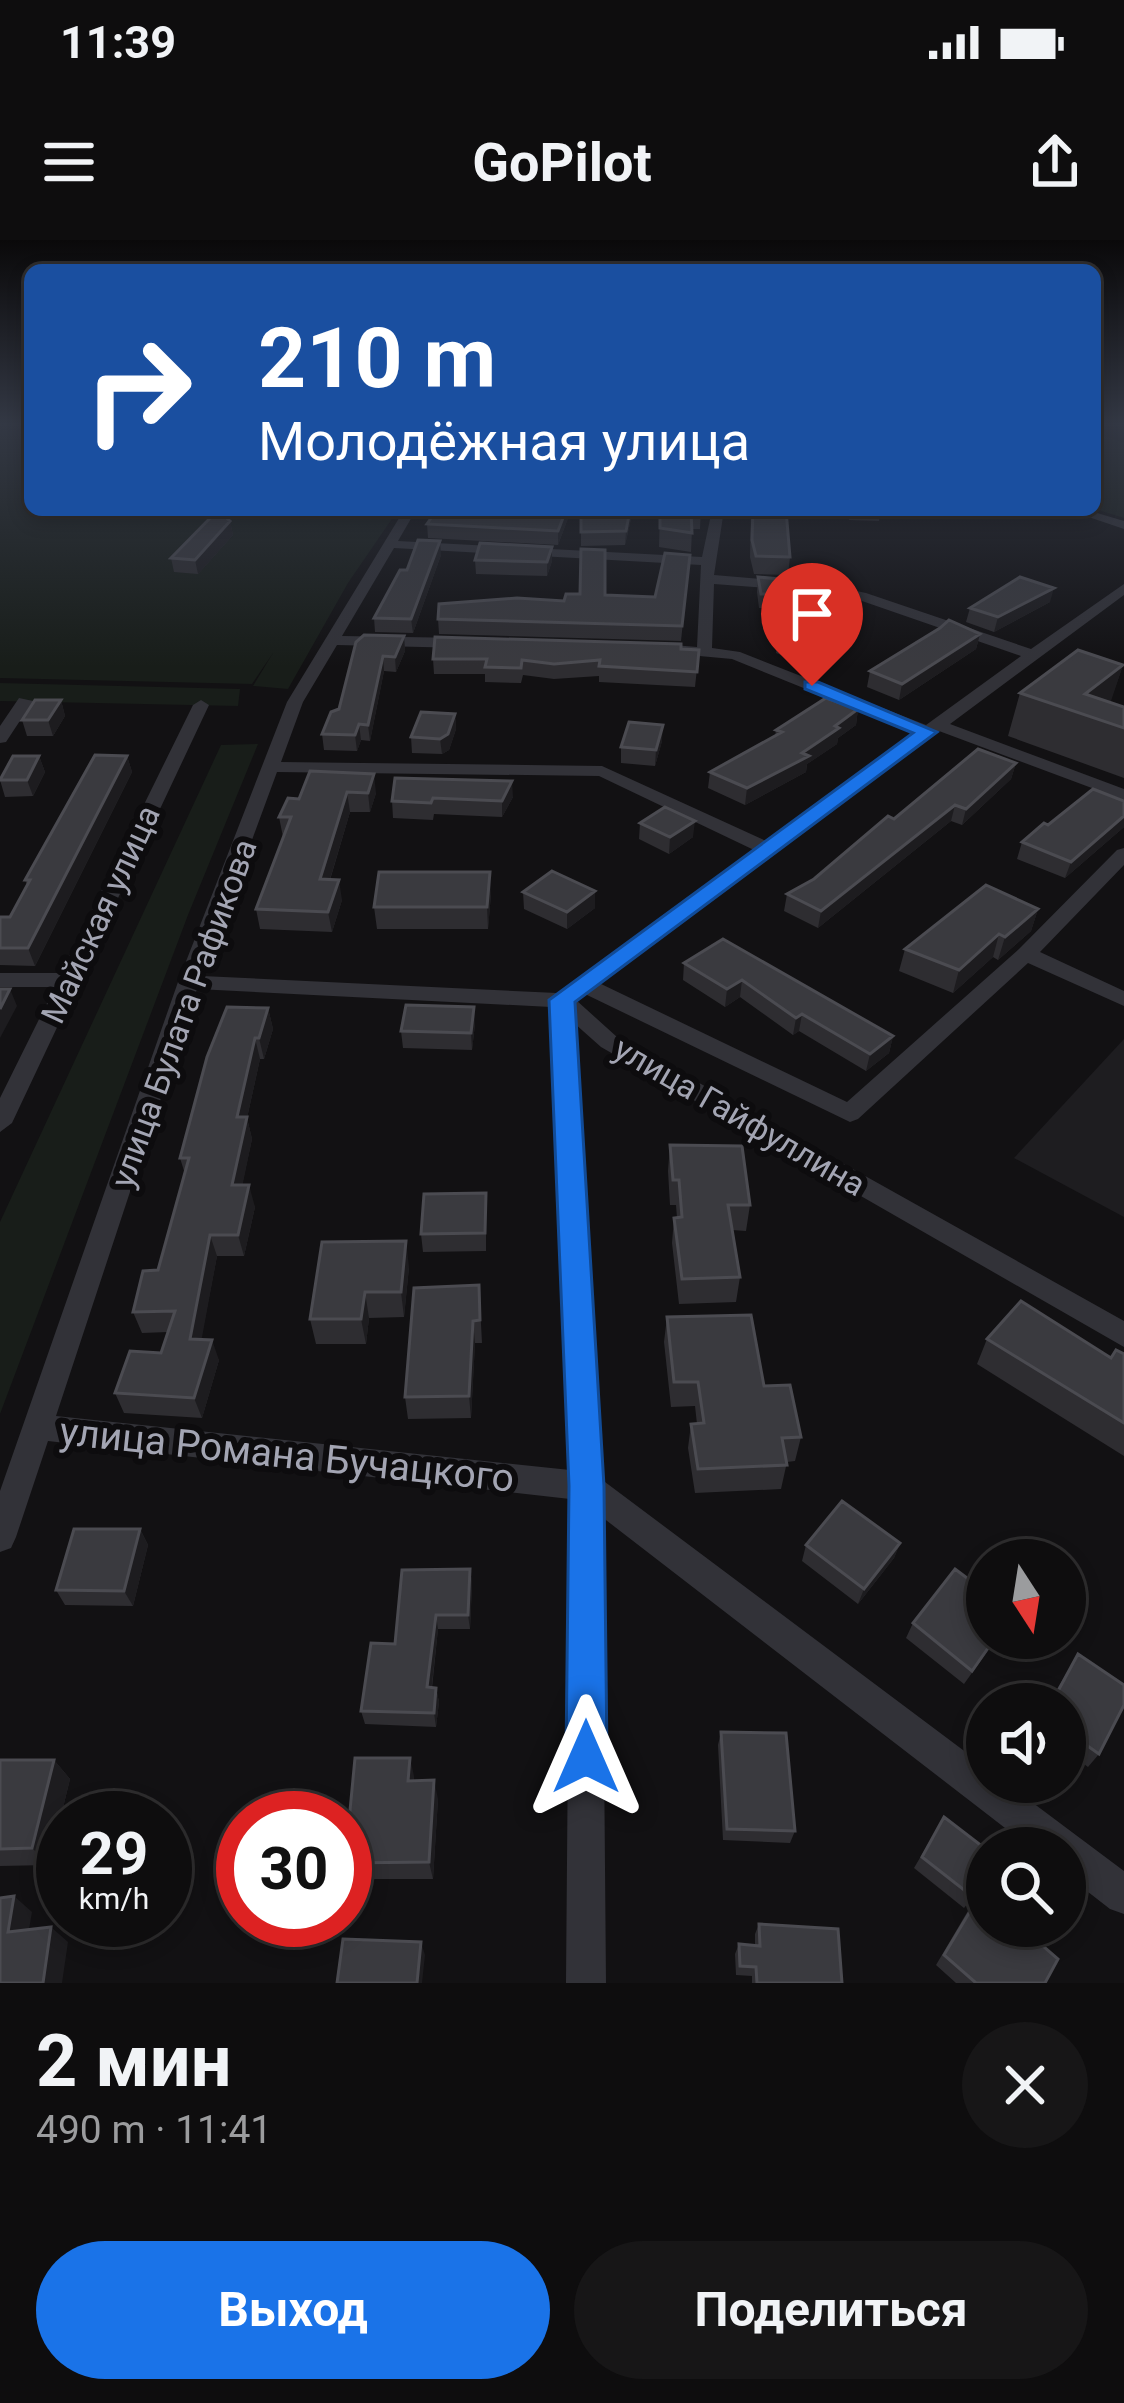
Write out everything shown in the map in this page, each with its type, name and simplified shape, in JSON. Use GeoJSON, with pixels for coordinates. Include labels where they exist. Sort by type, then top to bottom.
{"type":"FeatureCollection","features":[{"type":"Feature","properties":{"kind":"street","name":"улица Булата Рафикова"},"geometry":{"type":"LineString","coordinates":[[0,1537],[189,982],[295,701],[406,516]]}},
{"type":"Feature","properties":{"kind":"street"},"geometry":{"type":"LineString","coordinates":[[704,650],[708,561],[717,516]]}},
{"type":"Feature","properties":{"kind":"street"},"geometry":{"type":"LineString","coordinates":[[1095,516],[1124,525]]}},
{"type":"Feature","properties":{"kind":"street"},"geometry":{"type":"LineString","coordinates":[[388,544],[708,561]]}},
{"type":"Feature","properties":{"kind":"street"},"geometry":{"type":"LineString","coordinates":[[707,579],[823,587],[866,597],[1033,655]]}},
{"type":"Feature","properties":{"kind":"street"},"geometry":{"type":"LineString","coordinates":[[572,992],[1124,588]]}},
{"type":"Feature","properties":{"kind":"street"},"geometry":{"type":"LineString","coordinates":[[330,640],[494,644]]}},
{"type":"Feature","properties":{"kind":"street"},"geometry":{"type":"LineString","coordinates":[[634,648],[735,655],[1124,795]]}},
{"type":"Feature","properties":{"kind":"street"},"geometry":{"type":"LineString","coordinates":[[0,738],[25,701]]}},
{"type":"Feature","properties":{"kind":"street","name":"Майская улица"},"geometry":{"type":"LineString","coordinates":[[0,1123],[202,705]]}},
{"type":"Feature","properties":{"kind":"street"},"geometry":{"type":"LineString","coordinates":[[274,766],[602,770],[767,849]]}},
{"type":"Feature","properties":{"kind":"street"},"geometry":{"type":"LineString","coordinates":[[189,982],[572,992],[850,1113],[1026,954],[1124,854]]}},
{"type":"Feature","properties":{"kind":"street"},"geometry":{"type":"LineString","coordinates":[[1026,954],[1124,999]]}},
{"type":"Feature","properties":{"kind":"street"},"geometry":{"type":"LineString","coordinates":[[0,980],[69,980]]}},
{"type":"Feature","properties":{"kind":"street"},"geometry":{"type":"LineString","coordinates":[[572,992],[586,1486],[586,1983]]}},
{"type":"Feature","properties":{"kind":"street","name":"улица Гайфуллина"},"geometry":{"type":"LineString","coordinates":[[572,992],[609,1042],[1124,1335]]}},
{"type":"Feature","properties":{"kind":"street","name":"улица Романа Бучацкого"},"geometry":{"type":"LineString","coordinates":[[38,1427],[586,1486]]}},
{"type":"Feature","properties":{"kind":"street"},"geometry":{"type":"LineString","coordinates":[[586,1486],[1035,1827]]}},
{"type":"Feature","properties":{"kind":"street"},"geometry":{"type":"LineString","coordinates":[[1086,1866],[1124,1895]]}},
{"type":"Feature","properties":{"kind":"shaded area"},"geometry":{"type":"Polygon","coordinates":[[[0,504],[24,504],[24,516],[394,516],[348,583],[288,689],[253,686],[273,653],[252,684],[0,678],[0,504]]]}},
{"type":"Feature","properties":{"kind":"shaded area"},"geometry":{"type":"Polygon","coordinates":[[[1101,504],[1124,504],[1124,518],[1101,511],[1101,504]]]}},
{"type":"Feature","properties":{"kind":"shaded area"},"geometry":{"type":"Polygon","coordinates":[[[0,683],[240,689],[238,706],[0,701],[0,683]]]}},
{"type":"Feature","properties":{"kind":"shaded area"},"geometry":{"type":"Polygon","coordinates":[[[258,744],[188,915],[0,1414],[0,1222],[221,745],[258,744]]]}},
{"type":"Feature","properties":{"kind":"shaded area"},"geometry":{"type":"Polygon","coordinates":[[[1124,1039],[1124,1217],[1014,1158],[1124,1039]]]}},
{"type":"Feature","properties":{"kind":"building"},"geometry":{"type":"Polygon","coordinates":[[[212,516],[230,521],[195,560],[171,558],[212,516]]]}},
{"type":"Feature","properties":{"kind":"building"},"geometry":{"type":"Polygon","coordinates":[[[433,516],[564,516],[558,531],[427,524],[433,516]]]}},
{"type":"Feature","properties":{"kind":"building"},"geometry":{"type":"Polygon","coordinates":[[[581,516],[629,516],[626,531],[581,532],[581,516]]]}},
{"type":"Feature","properties":{"kind":"building"},"geometry":{"type":"Polygon","coordinates":[[[660,516],[691,516],[692,533],[660,528],[660,516]]]}},
{"type":"Feature","properties":{"kind":"building"},"geometry":{"type":"Polygon","coordinates":[[[753,516],[787,516],[790,557],[756,556],[753,516]]]}},
{"type":"Feature","properties":{"kind":"building"},"geometry":{"type":"Polygon","coordinates":[[[418,540],[440,541],[411,619],[374,618],[400,570],[407,570],[418,540]]]}},
{"type":"Feature","properties":{"kind":"building"},"geometry":{"type":"Polygon","coordinates":[[[480,543],[552,547],[547,562],[475,560],[480,543]]]}},
{"type":"Feature","properties":{"kind":"building"},"geometry":{"type":"Polygon","coordinates":[[[581,549],[605,550],[605,595],[655,597],[665,553],[690,555],[682,626],[438,619],[439,604],[517,598],[564,601],[566,594],[580,594],[581,549]]]}},
{"type":"Feature","properties":{"kind":"building"},"geometry":{"type":"Polygon","coordinates":[[[758,577],[779,579],[782,594],[761,594],[758,577]]]}},
{"type":"Feature","properties":{"kind":"building"},"geometry":{"type":"Polygon","coordinates":[[[1020,577],[1054,588],[998,617],[970,608],[1020,577]]]}},
{"type":"Feature","properties":{"kind":"building"},"geometry":{"type":"Polygon","coordinates":[[[949,620],[980,634],[902,684],[870,671],[940,628],[949,620]]]}},
{"type":"Feature","properties":{"kind":"building"},"geometry":{"type":"Polygon","coordinates":[[[805,625],[840,639],[814,652],[778,638],[805,625]]]}},
{"type":"Feature","properties":{"kind":"building"},"geometry":{"type":"Polygon","coordinates":[[[364,635],[404,636],[395,657],[383,656],[368,725],[359,724],[355,735],[322,734],[331,712],[339,709],[356,642],[364,635]]]}},
{"type":"Feature","properties":{"kind":"building"},"geometry":{"type":"Polygon","coordinates":[[[435,637],[681,644],[681,649],[699,650],[697,672],[599,666],[600,660],[554,664],[522,660],[521,668],[485,667],[487,659],[433,659],[435,637]]]}},
{"type":"Feature","properties":{"kind":"building"},"geometry":{"type":"Polygon","coordinates":[[[1078,650],[1123,665],[1085,694],[1124,707],[1124,728],[1020,693],[1078,650]]]}},
{"type":"Feature","properties":{"kind":"building"},"geometry":{"type":"Polygon","coordinates":[[[826,698],[858,709],[802,753],[809,756],[747,788],[710,772],[782,732],[776,730],[826,698]]]}},
{"type":"Feature","properties":{"kind":"building"},"geometry":{"type":"Polygon","coordinates":[[[35,700],[61,700],[48,720],[22,720],[35,700]]]}},
{"type":"Feature","properties":{"kind":"building"},"geometry":{"type":"Polygon","coordinates":[[[421,712],[455,714],[448,734],[440,739],[411,737],[421,712]]]}},
{"type":"Feature","properties":{"kind":"building"},"geometry":{"type":"Polygon","coordinates":[[[629,722],[663,725],[656,750],[621,747],[629,722]]]}},
{"type":"Feature","properties":{"kind":"building"},"geometry":{"type":"Polygon","coordinates":[[[978,749],[1016,763],[966,809],[955,805],[821,911],[787,894],[814,879],[888,816],[894,819],[978,749]]]}},
{"type":"Feature","properties":{"kind":"building"},"geometry":{"type":"Polygon","coordinates":[[[95,755],[127,756],[28,948],[0,948],[0,917],[10,917],[30,880],[25,880],[95,755]]]}},
{"type":"Feature","properties":{"kind":"building"},"geometry":{"type":"Polygon","coordinates":[[[13,756],[39,756],[27,780],[0,780],[13,756]]]}},
{"type":"Feature","properties":{"kind":"building"},"geometry":{"type":"Polygon","coordinates":[[[310,771],[374,774],[368,793],[347,792],[320,879],[339,880],[328,912],[256,909],[291,817],[279,817],[288,798],[299,799],[310,771]]]}},
{"type":"Feature","properties":{"kind":"building"},"geometry":{"type":"Polygon","coordinates":[[[395,778],[512,781],[502,801],[433,798],[431,803],[392,801],[395,778]]]}},
{"type":"Feature","properties":{"kind":"building"},"geometry":{"type":"Polygon","coordinates":[[[1093,789],[1124,801],[1124,816],[1071,862],[1022,842],[1044,823],[1048,825],[1093,789]]]}},
{"type":"Feature","properties":{"kind":"building"},"geometry":{"type":"Polygon","coordinates":[[[665,807],[695,821],[670,837],[640,823],[665,807]]]}},
{"type":"Feature","properties":{"kind":"building"},"geometry":{"type":"Polygon","coordinates":[[[552,871],[595,891],[567,912],[523,892],[552,871]]]}},
{"type":"Feature","properties":{"kind":"building"},"geometry":{"type":"Polygon","coordinates":[[[379,872],[490,872],[487,907],[374,907],[379,872]]]}},
{"type":"Feature","properties":{"kind":"building"},"geometry":{"type":"Polygon","coordinates":[[[986,885],[1038,909],[1005,937],[999,934],[959,970],[905,949],[986,885]]]}},
{"type":"Feature","properties":{"kind":"building"},"geometry":{"type":"Polygon","coordinates":[[[723,939],[893,1036],[870,1054],[802,1014],[796,1018],[742,980],[727,989],[684,963],[723,939]]]}},
{"type":"Feature","properties":{"kind":"building"},"geometry":{"type":"Polygon","coordinates":[[[0,989],[10,989],[0,1009],[0,989]]]}},
{"type":"Feature","properties":{"kind":"building"},"geometry":{"type":"Polygon","coordinates":[[[406,1005],[474,1007],[471,1033],[401,1031],[406,1005]]]}},
{"type":"Feature","properties":{"kind":"building"},"geometry":{"type":"Polygon","coordinates":[[[227,1007],[268,1008],[259,1038],[255,1038],[237,1117],[247,1117],[232,1185],[249,1185],[238,1235],[210,1235],[190,1339],[212,1340],[194,1398],[115,1393],[130,1351],[161,1353],[175,1311],[133,1312],[143,1271],[158,1270],[189,1158],[180,1158],[207,1057],[227,1007]]]}},
{"type":"Feature","properties":{"kind":"building"},"geometry":{"type":"Polygon","coordinates":[[[670,1145],[742,1146],[750,1205],[728,1205],[740,1277],[682,1279],[674,1218],[682,1217],[679,1180],[673,1180],[670,1145]]]}},
{"type":"Feature","properties":{"kind":"building"},"geometry":{"type":"Polygon","coordinates":[[[486,1193],[485,1233],[421,1234],[424,1194],[486,1193]]]}},
{"type":"Feature","properties":{"kind":"building"},"geometry":{"type":"Polygon","coordinates":[[[406,1241],[401,1292],[365,1292],[361,1319],[310,1319],[322,1242],[406,1241]]]}},
{"type":"Feature","properties":{"kind":"building"},"geometry":{"type":"Polygon","coordinates":[[[479,1285],[480,1320],[473,1321],[469,1396],[405,1397],[414,1288],[479,1285]]]}},
{"type":"Feature","properties":{"kind":"building"},"geometry":{"type":"Polygon","coordinates":[[[1021,1301],[1111,1358],[1116,1350],[1124,1354],[1124,1423],[987,1339],[1021,1301]]]}},
{"type":"Feature","properties":{"kind":"building"},"geometry":{"type":"Polygon","coordinates":[[[751,1315],[764,1386],[790,1385],[801,1437],[782,1438],[787,1465],[698,1469],[691,1424],[704,1423],[698,1382],[674,1382],[667,1317],[751,1315]]]}},
{"type":"Feature","properties":{"kind":"building"},"geometry":{"type":"Polygon","coordinates":[[[842,1501],[900,1543],[864,1589],[806,1545],[842,1501]]]}},
{"type":"Feature","properties":{"kind":"building"},"geometry":{"type":"Polygon","coordinates":[[[74,1529],[140,1529],[124,1591],[56,1590],[74,1529]]]}},
{"type":"Feature","properties":{"kind":"building"},"geometry":{"type":"Polygon","coordinates":[[[470,1569],[468,1615],[436,1615],[427,1687],[436,1688],[434,1713],[361,1711],[371,1643],[395,1644],[402,1570],[470,1569]]]}},
{"type":"Feature","properties":{"kind":"building"},"geometry":{"type":"Polygon","coordinates":[[[955,1569],[966,1577],[966,1659],[980,1659],[972,1671],[913,1623],[955,1569]]]}},
{"type":"Feature","properties":{"kind":"building"},"geometry":{"type":"Polygon","coordinates":[[[1075,1659],[1085,1659],[1124,1685],[1124,1705],[1099,1754],[1086,1745],[1086,1683],[1062,1683],[1075,1659]]]}},
{"type":"Feature","properties":{"kind":"building"},"geometry":{"type":"Polygon","coordinates":[[[721,1732],[786,1733],[795,1831],[727,1829],[721,1732]]]}},
{"type":"Feature","properties":{"kind":"building"},"geometry":{"type":"Polygon","coordinates":[[[355,1758],[410,1758],[408,1781],[434,1780],[429,1862],[372,1863],[372,1791],[352,1791],[355,1758]]]}},
{"type":"Feature","properties":{"kind":"building"},"geometry":{"type":"Polygon","coordinates":[[[0,1760],[54,1760],[46,1791],[36,1791],[32,1848],[0,1849],[0,1760]]]}},
{"type":"Feature","properties":{"kind":"building"},"geometry":{"type":"Polygon","coordinates":[[[944,1817],[966,1834],[966,1892],[922,1857],[944,1817]]]}},
{"type":"Feature","properties":{"kind":"building"},"geometry":{"type":"Polygon","coordinates":[[[14,1896],[8,1932],[36,1929],[36,1947],[48,1947],[43,1983],[0,1983],[0,1898],[14,1896]]]}},
{"type":"Feature","properties":{"kind":"building"},"geometry":{"type":"Polygon","coordinates":[[[966,1918],[966,1947],[1044,1947],[1058,1959],[1045,1983],[976,1983],[944,1955],[966,1918]]]}},
{"type":"Feature","properties":{"kind":"building"},"geometry":{"type":"Polygon","coordinates":[[[759,1924],[838,1929],[842,1983],[757,1983],[756,1967],[740,1966],[739,1944],[760,1946],[759,1924]]]}},
{"type":"Feature","properties":{"kind":"building"},"geometry":{"type":"Polygon","coordinates":[[[372,1940],[421,1942],[417,1983],[337,1983],[342,1947],[372,1947],[372,1940]]]}},
{"type":"Feature","properties":{"kind":"route"},"geometry":{"type":"LineString","coordinates":[[586,1757],[586,1486],[562,1000],[927,732],[812,686]]}}]}
